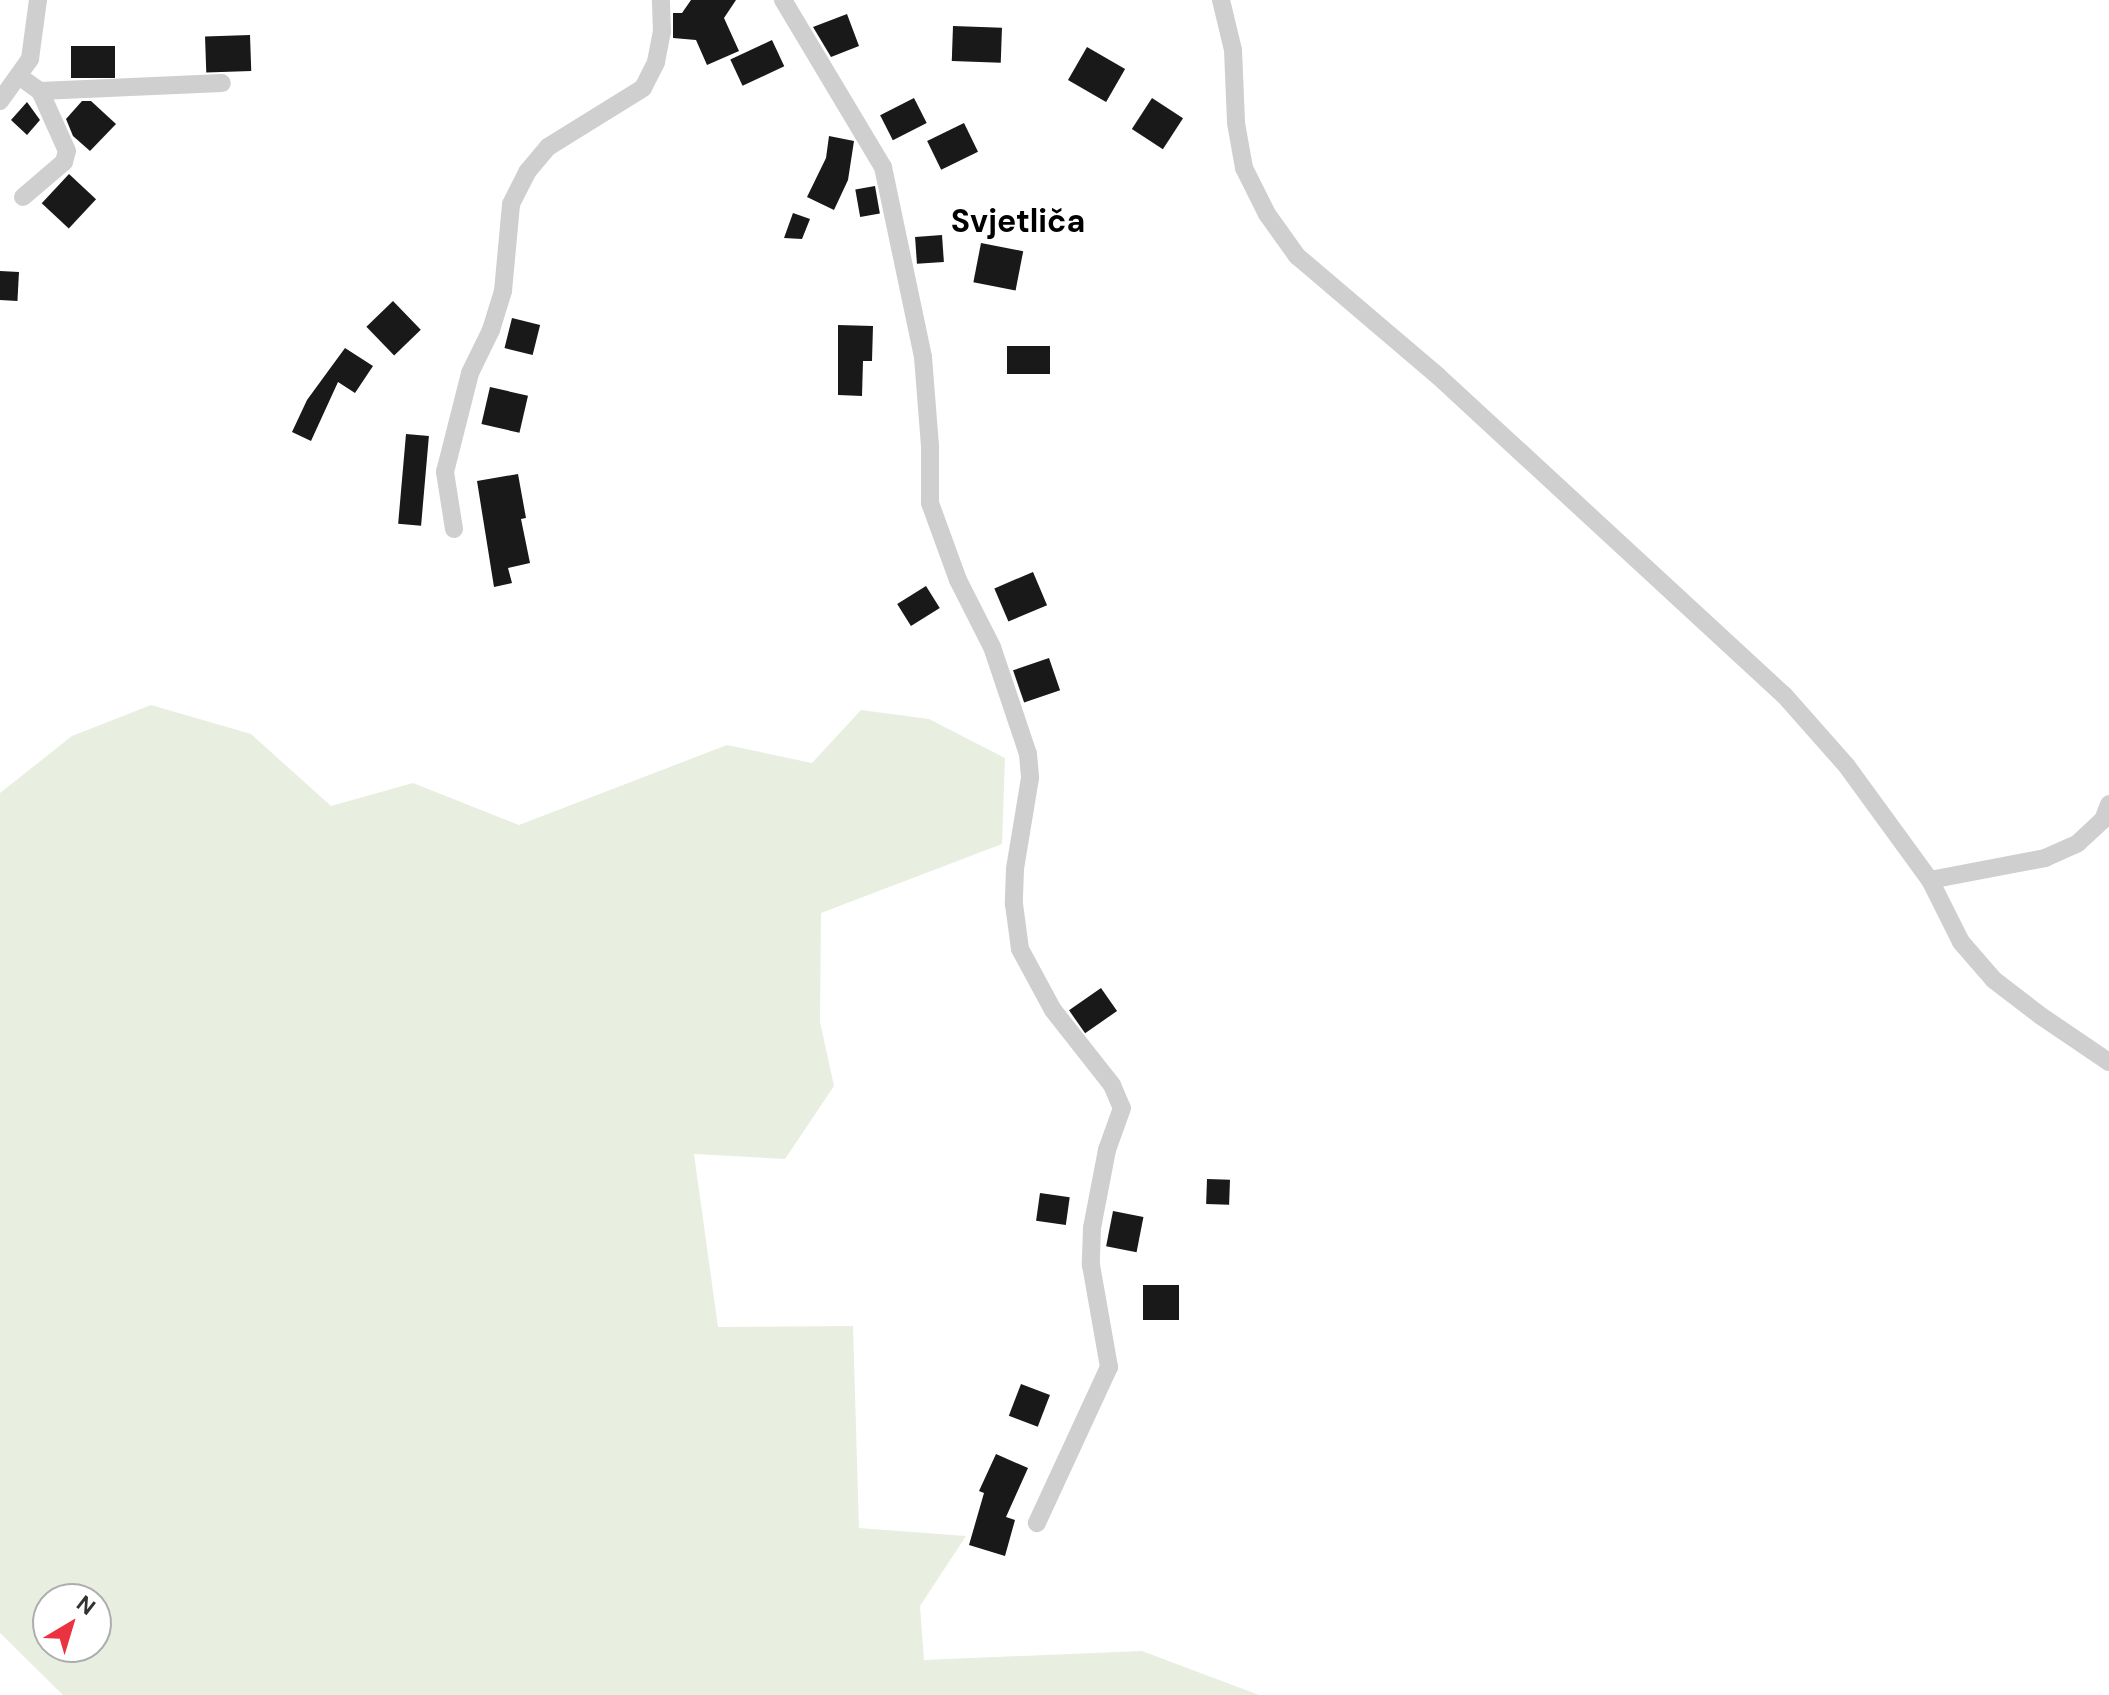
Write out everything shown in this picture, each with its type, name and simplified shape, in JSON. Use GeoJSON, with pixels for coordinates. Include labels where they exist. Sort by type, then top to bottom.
{"type":"FeatureCollection","features":[{"type":"Feature","properties":{"kind":"street"},"geometry":{"type":"LineString","coordinates":[[0,101],[30,59],[38,0]]}},
{"type":"Feature","properties":{"kind":"street"},"geometry":{"type":"LineString","coordinates":[[454,529],[445,472],[470,373],[491,330],[503,291],[511,204],[527,172],[548,147],[643,88],[656,62],[662,32],[661,0]]}},
{"type":"Feature","properties":{"kind":"street"},"geometry":{"type":"LineString","coordinates":[[783,0],[883,167],[923,357],[930,446],[930,503],[958,580],[992,647],[1028,754],[1030,778],[1015,869],[1014,904],[1020,949],[1053,1010],[1112,1085],[1122,1108],[1107,1150],[1092,1228],[1091,1265],[1109,1367],[1037,1523]]}},
{"type":"Feature","properties":{"kind":"street"},"geometry":{"type":"LineString","coordinates":[[1221,0],[1233,50],[1236,123],[1244,168],[1267,214],[1297,256],[1438,376],[1784,695],[1846,765],[1930,880],[1961,942],[1994,980],[2109,1062]]}},
{"type":"Feature","properties":{"kind":"street"},"geometry":{"type":"LineString","coordinates":[[20,77],[40,91],[67,151],[64,162],[54,173],[23,197]]}},
{"type":"Feature","properties":{"kind":"street"},"geometry":{"type":"LineString","coordinates":[[40,91],[222,83]]}},
{"type":"Feature","properties":{"kind":"street"},"geometry":{"type":"LineString","coordinates":[[1930,880],[2045,858],[2078,843],[2103,820],[2109,804]]}},
{"type":"Feature","properties":{"kind":"green space"},"geometry":{"type":"Polygon","coordinates":[[[151,705],[251,734],[331,806],[413,783],[519,825],[727,745],[812,763],[861,710],[929,719],[1005,758],[1002,844],[821,913],[820,1022],[834,1086],[785,1159],[694,1154],[718,1327],[853,1326],[859,1528],[966,1536],[920,1606],[924,1660],[1142,1651],[1259,1695],[63,1695],[0,1633],[0,793],[72,736],[151,705]]]}},
{"type":"Feature","properties":{"kind":"building"},"geometry":{"type":"Polygon","coordinates":[[[691,0],[736,0],[724,18],[739,51],[707,65],[696,40],[673,38],[673,13],[682,13],[691,0]]]}},
{"type":"Feature","properties":{"kind":"building"},"geometry":{"type":"Polygon","coordinates":[[[847,14],[859,46],[831,57],[813,27],[847,14]]]}},
{"type":"Feature","properties":{"kind":"building"},"geometry":{"type":"Polygon","coordinates":[[[953,26],[1002,28],[1001,63],[952,61],[953,26]]]}},
{"type":"Feature","properties":{"kind":"building"},"geometry":{"type":"Polygon","coordinates":[[[250,35],[251,71],[206,73],[205,37],[250,35]]]}},
{"type":"Feature","properties":{"kind":"building"},"geometry":{"type":"Polygon","coordinates":[[[772,40],[784,66],[743,86],[730,59],[772,40]]]}},
{"type":"Feature","properties":{"kind":"building"},"geometry":{"type":"Polygon","coordinates":[[[71,46],[115,46],[115,78],[71,78],[71,46]]]}},
{"type":"Feature","properties":{"kind":"building"},"geometry":{"type":"Polygon","coordinates":[[[1087,47],[1125,69],[1106,102],[1068,80],[1087,47]]]}},
{"type":"Feature","properties":{"kind":"building"},"geometry":{"type":"Polygon","coordinates":[[[914,98],[927,123],[893,140],[880,115],[914,98]]]}},
{"type":"Feature","properties":{"kind":"building"},"geometry":{"type":"Polygon","coordinates":[[[1152,98],[1183,118],[1163,149],[1132,129],[1152,98]]]}},
{"type":"Feature","properties":{"kind":"building"},"geometry":{"type":"Polygon","coordinates":[[[82,101],[91,101],[116,124],[90,151],[73,136],[66,119],[82,101]]]}},
{"type":"Feature","properties":{"kind":"building"},"geometry":{"type":"Polygon","coordinates":[[[27,102],[40,120],[27,135],[11,120],[27,102]]]}},
{"type":"Feature","properties":{"kind":"building"},"geometry":{"type":"Polygon","coordinates":[[[964,123],[978,152],[941,170],[927,141],[964,123]]]}},
{"type":"Feature","properties":{"kind":"building"},"geometry":{"type":"Polygon","coordinates":[[[829,136],[854,141],[848,180],[834,210],[807,197],[826,158],[829,136]]]}},
{"type":"Feature","properties":{"kind":"building"},"geometry":{"type":"Polygon","coordinates":[[[69,174],[96,199],[69,228],[42,203],[69,174]]]}},
{"type":"Feature","properties":{"kind":"building"},"geometry":{"type":"Polygon","coordinates":[[[875,186],[880,214],[860,217],[855,189],[875,186]]]}},
{"type":"Feature","properties":{"kind":"building"},"geometry":{"type":"Polygon","coordinates":[[[793,213],[810,219],[802,239],[784,238],[793,213]]]}},
{"type":"Feature","properties":{"kind":"building"},"geometry":{"type":"Polygon","coordinates":[[[942,235],[944,262],[917,264],[915,237],[942,235]]]}},
{"type":"Feature","properties":{"kind":"building"},"geometry":{"type":"Polygon","coordinates":[[[981,243],[1023,251],[1016,290],[973,282],[981,243]]]}},
{"type":"Feature","properties":{"kind":"building"},"geometry":{"type":"Polygon","coordinates":[[[0,271],[19,272],[17,301],[0,300],[0,271]]]}},
{"type":"Feature","properties":{"kind":"building"},"geometry":{"type":"Polygon","coordinates":[[[393,301],[421,330],[394,355],[366,327],[393,301]]]}},
{"type":"Feature","properties":{"kind":"building"},"geometry":{"type":"Polygon","coordinates":[[[512,318],[540,325],[533,355],[505,348],[512,318]]]}},
{"type":"Feature","properties":{"kind":"building"},"geometry":{"type":"Polygon","coordinates":[[[838,325],[873,326],[872,361],[863,361],[862,396],[838,395],[838,325]]]}},
{"type":"Feature","properties":{"kind":"building"},"geometry":{"type":"Polygon","coordinates":[[[1007,346],[1050,346],[1050,374],[1007,374],[1007,346]]]}},
{"type":"Feature","properties":{"kind":"building"},"geometry":{"type":"Polygon","coordinates":[[[345,348],[373,366],[355,393],[338,382],[311,441],[292,432],[307,400],[345,348]]]}},
{"type":"Feature","properties":{"kind":"building"},"geometry":{"type":"Polygon","coordinates":[[[490,387],[528,396],[519,433],[481,424],[490,387]]]}},
{"type":"Feature","properties":{"kind":"building"},"geometry":{"type":"Polygon","coordinates":[[[406,434],[429,436],[421,526],[398,524],[406,434]]]}},
{"type":"Feature","properties":{"kind":"building"},"geometry":{"type":"Polygon","coordinates":[[[518,474],[526,518],[521,519],[530,563],[508,568],[512,583],[494,587],[477,481],[518,474]]]}},
{"type":"Feature","properties":{"kind":"building"},"geometry":{"type":"Polygon","coordinates":[[[1033,572],[1047,605],[1008,622],[994,588],[1033,572]]]}},
{"type":"Feature","properties":{"kind":"building"},"geometry":{"type":"Polygon","coordinates":[[[926,586],[940,608],[911,626],[897,604],[926,586]]]}},
{"type":"Feature","properties":{"kind":"building"},"geometry":{"type":"Polygon","coordinates":[[[1049,658],[1060,690],[1024,703],[1013,670],[1049,658]]]}},
{"type":"Feature","properties":{"kind":"building"},"geometry":{"type":"Polygon","coordinates":[[[1101,988],[1117,1011],[1085,1033],[1069,1010],[1101,988]]]}},
{"type":"Feature","properties":{"kind":"building"},"geometry":{"type":"Polygon","coordinates":[[[1207,1179],[1230,1180],[1229,1205],[1206,1204],[1207,1179]]]}},
{"type":"Feature","properties":{"kind":"building"},"geometry":{"type":"Polygon","coordinates":[[[1040,1193],[1070,1197],[1066,1225],[1036,1221],[1040,1193]]]}},
{"type":"Feature","properties":{"kind":"building"},"geometry":{"type":"Polygon","coordinates":[[[1113,1211],[1143,1217],[1137,1252],[1106,1246],[1113,1211]]]}},
{"type":"Feature","properties":{"kind":"building"},"geometry":{"type":"Polygon","coordinates":[[[1143,1285],[1179,1285],[1179,1320],[1143,1320],[1143,1285]]]}},
{"type":"Feature","properties":{"kind":"building"},"geometry":{"type":"Polygon","coordinates":[[[1021,1384],[1050,1395],[1038,1427],[1009,1416],[1021,1384]]]}},
{"type":"Feature","properties":{"kind":"building"},"geometry":{"type":"Polygon","coordinates":[[[996,1454],[1028,1468],[1006,1517],[1015,1520],[1005,1556],[969,1545],[984,1493],[979,1491],[996,1454]]]}},
{"type":"Feature","properties":{"kind":"district","name":"Svjetliča"},"geometry":{"type":"Point","coordinates":[1018,221]}}]}
